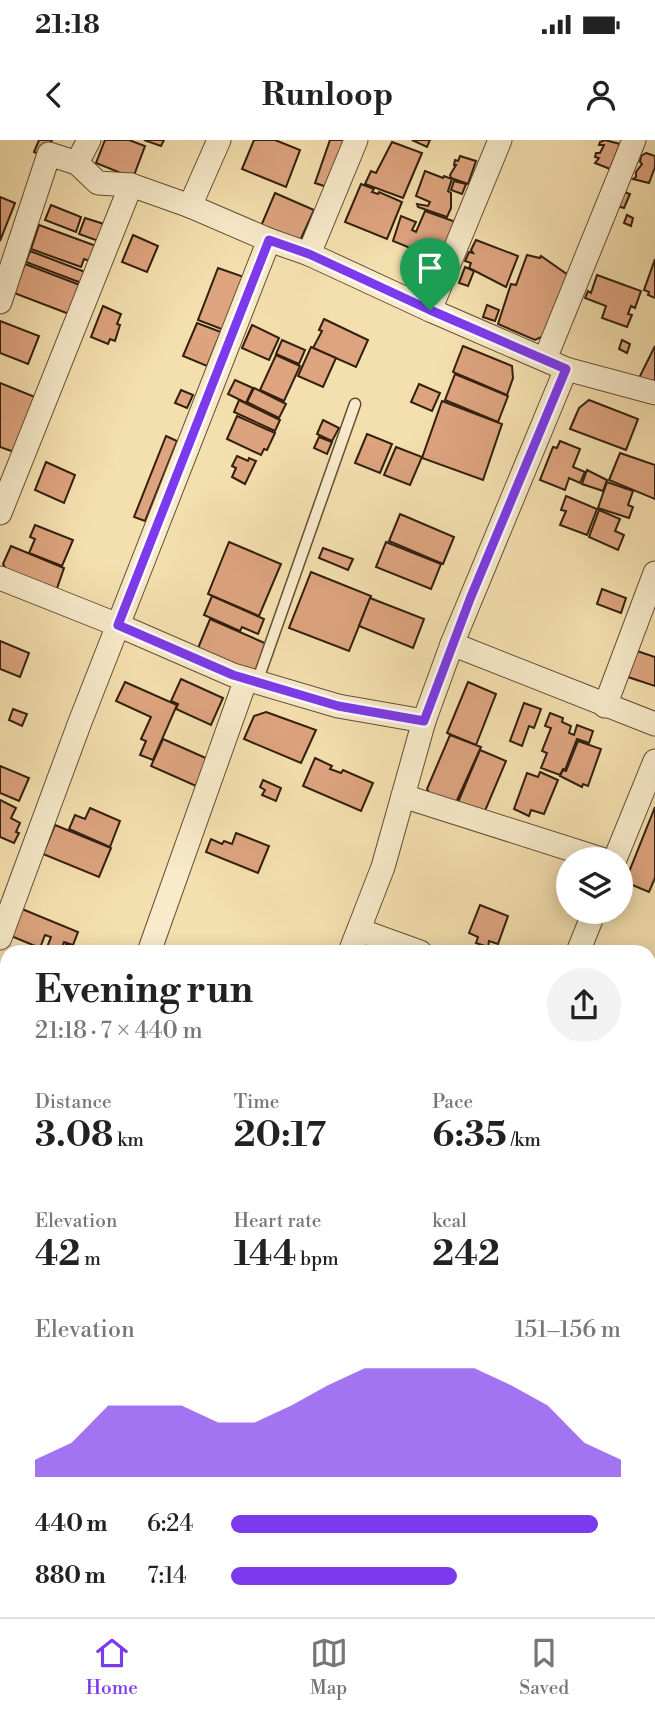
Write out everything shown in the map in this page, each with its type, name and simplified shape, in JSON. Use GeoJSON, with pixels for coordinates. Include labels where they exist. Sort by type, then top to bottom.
{"type":"FeatureCollection","features":[{"type":"Feature","properties":{"kind":"street"},"geometry":{"type":"LineString","coordinates":[[77,163],[89,140]]}},
{"type":"Feature","properties":{"kind":"street"},"geometry":{"type":"LineString","coordinates":[[190,206],[219,140]]}},
{"type":"Feature","properties":{"kind":"street"},"geometry":{"type":"LineString","coordinates":[[309,254],[356,140]]}},
{"type":"Feature","properties":{"kind":"street"},"geometry":{"type":"LineString","coordinates":[[430,310],[500,140]]}},
{"type":"Feature","properties":{"kind":"street"},"geometry":{"type":"LineString","coordinates":[[545,359],[634,140]]}},
{"type":"Feature","properties":{"kind":"street"},"geometry":{"type":"LineString","coordinates":[[0,302],[48,154],[77,163],[98,183],[131,185],[309,254],[566,369],[655,393]]}},
{"type":"Feature","properties":{"kind":"street"},"geometry":{"type":"LineString","coordinates":[[0,513],[131,185]]}},
{"type":"Feature","properties":{"kind":"street"},"geometry":{"type":"LineString","coordinates":[[0,938],[118,625],[269,240]]}},
{"type":"Feature","properties":{"kind":"street"},"geometry":{"type":"LineString","coordinates":[[353,945],[383,867],[424,721],[452,644],[566,369]]}},
{"type":"Feature","properties":{"kind":"street"},"geometry":{"type":"LineString","coordinates":[[605,706],[655,573]]}},
{"type":"Feature","properties":{"kind":"street"},"geometry":{"type":"LineString","coordinates":[[0,578],[252,680],[338,706],[424,721]]}},
{"type":"Feature","properties":{"kind":"street"},"geometry":{"type":"LineString","coordinates":[[452,644],[655,724]]}},
{"type":"Feature","properties":{"kind":"street"},"geometry":{"type":"LineString","coordinates":[[152,945],[252,680]]}},
{"type":"Feature","properties":{"kind":"street"},"geometry":{"type":"LineString","coordinates":[[620,847],[655,761]]}},
{"type":"Feature","properties":{"kind":"street"},"geometry":{"type":"LineString","coordinates":[[403,796],[563,847]]}},
{"type":"Feature","properties":{"kind":"street"},"geometry":{"type":"LineString","coordinates":[[581,945],[589,924]]}},
{"type":"Feature","properties":{"kind":"street"},"geometry":{"type":"LineString","coordinates":[[359,930],[401,945]]}},
{"type":"Feature","properties":{"kind":"lane"},"geometry":{"type":"LineString","coordinates":[[252,680],[355,404]]}},
{"type":"Feature","properties":{"kind":"building"},"geometry":{"type":"Polygon","coordinates":[[[39,140],[52,140],[45,157],[34,152],[39,140]]]}},
{"type":"Feature","properties":{"kind":"building"},"geometry":{"type":"Polygon","coordinates":[[[105,140],[129,140],[145,146],[133,178],[96,163],[105,140]]]}},
{"type":"Feature","properties":{"kind":"building"},"geometry":{"type":"Polygon","coordinates":[[[144,140],[164,140],[161,146],[144,140]]]}},
{"type":"Feature","properties":{"kind":"building"},"geometry":{"type":"Polygon","coordinates":[[[254,140],[275,140],[300,150],[286,187],[242,169],[254,140]]]}},
{"type":"Feature","properties":{"kind":"building"},"geometry":{"type":"Polygon","coordinates":[[[330,140],[351,140],[333,189],[315,183],[330,140]]]}},
{"type":"Feature","properties":{"kind":"building"},"geometry":{"type":"Polygon","coordinates":[[[412,140],[430,140],[427,147],[412,140]]]}},
{"type":"Feature","properties":{"kind":"building"},"geometry":{"type":"Polygon","coordinates":[[[605,140],[620,144],[610,169],[595,163],[599,158],[595,157],[596,153],[600,153],[604,145],[599,145],[600,142],[605,140]]]}},
{"type":"Feature","properties":{"kind":"building"},"geometry":{"type":"Polygon","coordinates":[[[392,142],[422,153],[403,198],[365,184],[371,171],[376,173],[392,142]]]}},
{"type":"Feature","properties":{"kind":"building"},"geometry":{"type":"Polygon","coordinates":[[[646,153],[655,156],[655,167],[649,183],[633,179],[642,164],[641,156],[646,153]]]}},
{"type":"Feature","properties":{"kind":"building"},"geometry":{"type":"Polygon","coordinates":[[[460,156],[476,161],[468,184],[451,178],[450,175],[456,165],[455,160],[458,161],[460,156]]]}},
{"type":"Feature","properties":{"kind":"building"},"geometry":{"type":"Polygon","coordinates":[[[425,171],[452,179],[448,191],[451,193],[451,208],[447,217],[418,207],[417,204],[428,206],[430,202],[416,196],[425,171]]]}},
{"type":"Feature","properties":{"kind":"building"},"geometry":{"type":"Polygon","coordinates":[[[454,181],[466,184],[462,194],[451,190],[454,181]]]}},
{"type":"Feature","properties":{"kind":"building"},"geometry":{"type":"Polygon","coordinates":[[[361,184],[374,189],[372,192],[379,192],[402,202],[387,239],[345,222],[361,184]]]}},
{"type":"Feature","properties":{"kind":"building"},"geometry":{"type":"Polygon","coordinates":[[[622,191],[630,194],[624,208],[617,206],[622,191]]]}},
{"type":"Feature","properties":{"kind":"building"},"geometry":{"type":"Polygon","coordinates":[[[275,193],[314,210],[299,243],[261,226],[275,193]]]}},
{"type":"Feature","properties":{"kind":"building"},"geometry":{"type":"Polygon","coordinates":[[[0,197],[15,203],[0,241],[0,197]]]}},
{"type":"Feature","properties":{"kind":"building"},"geometry":{"type":"Polygon","coordinates":[[[51,205],[81,217],[76,232],[45,220],[51,205]]]}},
{"type":"Feature","properties":{"kind":"building"},"geometry":{"type":"Polygon","coordinates":[[[425,211],[456,222],[444,251],[441,250],[437,259],[393,241],[401,216],[416,222],[412,230],[416,232],[425,211]]]}},
{"type":"Feature","properties":{"kind":"building"},"geometry":{"type":"Polygon","coordinates":[[[627,215],[633,218],[631,226],[624,223],[627,215]]]}},
{"type":"Feature","properties":{"kind":"building"},"geometry":{"type":"Polygon","coordinates":[[[85,218],[107,225],[101,242],[79,234],[85,218]]]}},
{"type":"Feature","properties":{"kind":"building"},"geometry":{"type":"Polygon","coordinates":[[[39,225],[99,247],[93,262],[84,259],[81,267],[31,249],[39,225]]]}},
{"type":"Feature","properties":{"kind":"building"},"geometry":{"type":"Polygon","coordinates":[[[133,235],[158,246],[147,272],[122,262],[133,235]]]}},
{"type":"Feature","properties":{"kind":"building"},"geometry":{"type":"Polygon","coordinates":[[[476,240],[518,256],[506,287],[469,268],[471,263],[465,261],[469,252],[473,253],[471,250],[476,240]]]}},
{"type":"Feature","properties":{"kind":"building"},"geometry":{"type":"Polygon","coordinates":[[[30,251],[88,273],[84,284],[26,262],[30,251]]]}},
{"type":"Feature","properties":{"kind":"building"},"geometry":{"type":"Polygon","coordinates":[[[527,255],[541,256],[568,275],[548,334],[535,340],[498,324],[511,284],[516,285],[527,255]]]}},
{"type":"Feature","properties":{"kind":"building"},"geometry":{"type":"Polygon","coordinates":[[[655,259],[655,298],[644,290],[655,259]]]}},
{"type":"Feature","properties":{"kind":"building"},"geometry":{"type":"Polygon","coordinates":[[[25,264],[80,285],[69,314],[14,293],[25,264]]]}},
{"type":"Feature","properties":{"kind":"building"},"geometry":{"type":"Polygon","coordinates":[[[465,267],[474,271],[468,286],[459,283],[465,267]]]}},
{"type":"Feature","properties":{"kind":"building"},"geometry":{"type":"Polygon","coordinates":[[[218,268],[244,277],[224,330],[198,320],[218,268]]]}},
{"type":"Feature","properties":{"kind":"building"},"geometry":{"type":"Polygon","coordinates":[[[597,275],[641,291],[635,308],[631,306],[628,314],[632,315],[627,327],[602,318],[606,306],[585,298],[588,291],[591,293],[597,275]]]}},
{"type":"Feature","properties":{"kind":"building"},"geometry":{"type":"Polygon","coordinates":[[[487,305],[499,310],[495,321],[483,317],[487,305]]]}},
{"type":"Feature","properties":{"kind":"building"},"geometry":{"type":"Polygon","coordinates":[[[103,306],[121,314],[115,341],[110,339],[108,344],[91,337],[103,306]]]}},
{"type":"Feature","properties":{"kind":"building"},"geometry":{"type":"Polygon","coordinates":[[[324,319],[368,340],[356,367],[313,348],[322,331],[319,330],[324,319]]]}},
{"type":"Feature","properties":{"kind":"building"},"geometry":{"type":"Polygon","coordinates":[[[0,321],[39,336],[28,364],[0,353],[0,321]]]}},
{"type":"Feature","properties":{"kind":"building"},"geometry":{"type":"Polygon","coordinates":[[[197,323],[221,332],[207,366],[183,356],[197,323]]]}},
{"type":"Feature","properties":{"kind":"building"},"geometry":{"type":"Polygon","coordinates":[[[252,325],[279,338],[269,360],[242,348],[252,325]]]}},
{"type":"Feature","properties":{"kind":"building"},"geometry":{"type":"Polygon","coordinates":[[[282,340],[305,350],[299,364],[276,354],[282,340]]]}},
{"type":"Feature","properties":{"kind":"building"},"geometry":{"type":"Polygon","coordinates":[[[622,340],[630,344],[627,353],[619,349],[622,340]]]}},
{"type":"Feature","properties":{"kind":"building"},"geometry":{"type":"Polygon","coordinates":[[[463,346],[512,366],[513,378],[507,395],[453,372],[463,346]]]}},
{"type":"Feature","properties":{"kind":"building"},"geometry":{"type":"Polygon","coordinates":[[[655,346],[655,381],[638,380],[655,346]]]}},
{"type":"Feature","properties":{"kind":"building"},"geometry":{"type":"Polygon","coordinates":[[[311,347],[336,358],[323,387],[298,376],[311,347]]]}},
{"type":"Feature","properties":{"kind":"building"},"geometry":{"type":"Polygon","coordinates":[[[276,355],[300,366],[284,401],[260,390],[276,355]]]}},
{"type":"Feature","properties":{"kind":"building"},"geometry":{"type":"Polygon","coordinates":[[[455,374],[508,396],[498,422],[445,400],[455,374]]]}},
{"type":"Feature","properties":{"kind":"building"},"geometry":{"type":"Polygon","coordinates":[[[235,380],[253,388],[246,403],[228,394],[235,380]]]}},
{"type":"Feature","properties":{"kind":"building"},"geometry":{"type":"Polygon","coordinates":[[[0,383],[35,397],[14,452],[0,447],[0,383]]]}},
{"type":"Feature","properties":{"kind":"building"},"geometry":{"type":"Polygon","coordinates":[[[419,384],[440,393],[432,411],[411,402],[419,384]]]}},
{"type":"Feature","properties":{"kind":"building"},"geometry":{"type":"Polygon","coordinates":[[[254,388],[286,404],[279,418],[247,402],[254,388]]]}},
{"type":"Feature","properties":{"kind":"building"},"geometry":{"type":"Polygon","coordinates":[[[181,390],[193,395],[187,408],[175,403],[181,390]]]}},
{"type":"Feature","properties":{"kind":"building"},"geometry":{"type":"Polygon","coordinates":[[[239,400],[280,420],[275,431],[234,412],[239,400]]]}},
{"type":"Feature","properties":{"kind":"building"},"geometry":{"type":"Polygon","coordinates":[[[589,400],[638,419],[626,450],[570,429],[579,408],[589,400]]]}},
{"type":"Feature","properties":{"kind":"building"},"geometry":{"type":"Polygon","coordinates":[[[442,401],[502,424],[483,480],[422,458],[442,401]]]}},
{"type":"Feature","properties":{"kind":"building"},"geometry":{"type":"Polygon","coordinates":[[[237,416],[275,433],[267,450],[264,449],[261,455],[227,439],[237,416]]]}},
{"type":"Feature","properties":{"kind":"building"},"geometry":{"type":"Polygon","coordinates":[[[323,420],[339,428],[332,441],[317,434],[323,420]]]}},
{"type":"Feature","properties":{"kind":"building"},"geometry":{"type":"Polygon","coordinates":[[[367,434],[392,444],[380,473],[355,463],[367,434]]]}},
{"type":"Feature","properties":{"kind":"building"},"geometry":{"type":"Polygon","coordinates":[[[166,436],[177,441],[145,521],[134,517],[166,436]]]}},
{"type":"Feature","properties":{"kind":"building"},"geometry":{"type":"Polygon","coordinates":[[[319,437],[332,442],[327,454],[314,448],[319,437]]]}},
{"type":"Feature","properties":{"kind":"building"},"geometry":{"type":"Polygon","coordinates":[[[560,441],[580,449],[573,467],[585,472],[580,483],[569,478],[565,490],[540,480],[553,447],[557,448],[560,441]]]}},
{"type":"Feature","properties":{"kind":"building"},"geometry":{"type":"Polygon","coordinates":[[[396,447],[422,457],[410,485],[384,475],[396,447]]]}},
{"type":"Feature","properties":{"kind":"building"},"geometry":{"type":"Polygon","coordinates":[[[620,453],[655,465],[655,499],[609,480],[620,453]]]}},
{"type":"Feature","properties":{"kind":"building"},"geometry":{"type":"Polygon","coordinates":[[[237,456],[256,461],[245,484],[232,477],[236,468],[232,466],[237,456]]]}},
{"type":"Feature","properties":{"kind":"building"},"geometry":{"type":"Polygon","coordinates":[[[46,462],[75,475],[64,503],[35,490],[46,462]]]}},
{"type":"Feature","properties":{"kind":"building"},"geometry":{"type":"Polygon","coordinates":[[[587,470],[607,480],[603,491],[582,484],[587,470]]]}},
{"type":"Feature","properties":{"kind":"building"},"geometry":{"type":"Polygon","coordinates":[[[607,482],[633,491],[628,505],[633,507],[629,518],[598,508],[607,482]]]}},
{"type":"Feature","properties":{"kind":"building"},"geometry":{"type":"Polygon","coordinates":[[[566,496],[597,509],[587,535],[560,525],[566,511],[561,510],[566,496]]]}},
{"type":"Feature","properties":{"kind":"building"},"geometry":{"type":"Polygon","coordinates":[[[599,510],[620,519],[615,531],[624,535],[618,550],[589,537],[599,510]]]}},
{"type":"Feature","properties":{"kind":"building"},"geometry":{"type":"Polygon","coordinates":[[[400,514],[454,537],[443,564],[389,541],[400,514]]]}},
{"type":"Feature","properties":{"kind":"building"},"geometry":{"type":"Polygon","coordinates":[[[35,525],[73,540],[62,566],[29,553],[35,539],[30,537],[35,525]]]}},
{"type":"Feature","properties":{"kind":"building"},"geometry":{"type":"Polygon","coordinates":[[[229,542],[281,564],[259,616],[208,594],[229,542]]]}},
{"type":"Feature","properties":{"kind":"building"},"geometry":{"type":"Polygon","coordinates":[[[386,542],[441,564],[431,589],[376,567],[386,542]]]}},
{"type":"Feature","properties":{"kind":"building"},"geometry":{"type":"Polygon","coordinates":[[[11,546],[64,568],[54,597],[6,569],[3,564],[11,546]]]}},
{"type":"Feature","properties":{"kind":"building"},"geometry":{"type":"Polygon","coordinates":[[[323,548],[353,559],[348,570],[319,558],[323,548]]]}},
{"type":"Feature","properties":{"kind":"building"},"geometry":{"type":"Polygon","coordinates":[[[311,572],[371,596],[349,651],[289,628],[311,572]]]}},
{"type":"Feature","properties":{"kind":"building"},"geometry":{"type":"Polygon","coordinates":[[[602,589],[626,598],[621,613],[597,604],[602,589]]]}},
{"type":"Feature","properties":{"kind":"building"},"geometry":{"type":"Polygon","coordinates":[[[212,596],[264,619],[258,634],[242,627],[240,631],[204,615],[212,596]]]}},
{"type":"Feature","properties":{"kind":"building"},"geometry":{"type":"Polygon","coordinates":[[[370,598],[424,619],[413,648],[359,626],[370,598]]]}},
{"type":"Feature","properties":{"kind":"building"},"geometry":{"type":"Polygon","coordinates":[[[210,619],[267,644],[253,678],[196,653],[210,619]]]}},
{"type":"Feature","properties":{"kind":"building"},"geometry":{"type":"Polygon","coordinates":[[[0,641],[29,653],[20,677],[0,669],[0,641]]]}},
{"type":"Feature","properties":{"kind":"building"},"geometry":{"type":"Polygon","coordinates":[[[637,651],[655,657],[655,686],[628,677],[637,651]]]}},
{"type":"Feature","properties":{"kind":"building"},"geometry":{"type":"Polygon","coordinates":[[[181,679],[223,698],[211,725],[176,709],[178,704],[171,701],[181,679]]]}},
{"type":"Feature","properties":{"kind":"building"},"geometry":{"type":"Polygon","coordinates":[[[125,682],[177,705],[153,760],[140,755],[146,741],[141,739],[151,717],[116,701],[125,682]]]}},
{"type":"Feature","properties":{"kind":"building"},"geometry":{"type":"Polygon","coordinates":[[[468,682],[496,694],[476,745],[447,733],[468,682]]]}},
{"type":"Feature","properties":{"kind":"building"},"geometry":{"type":"Polygon","coordinates":[[[524,703],[541,709],[534,728],[529,726],[522,746],[510,741],[524,703]]]}},
{"type":"Feature","properties":{"kind":"building"},"geometry":{"type":"Polygon","coordinates":[[[13,709],[27,714],[22,726],[9,720],[13,709]]]}},
{"type":"Feature","properties":{"kind":"building"},"geometry":{"type":"Polygon","coordinates":[[[266,712],[316,730],[301,763],[244,739],[254,716],[266,712]]]}},
{"type":"Feature","properties":{"kind":"building"},"geometry":{"type":"Polygon","coordinates":[[[550,713],[563,718],[562,722],[571,726],[569,733],[574,735],[577,725],[593,731],[589,743],[577,739],[565,770],[563,769],[560,775],[541,768],[547,753],[542,751],[551,728],[545,726],[550,713]]]}},
{"type":"Feature","properties":{"kind":"building"},"geometry":{"type":"Polygon","coordinates":[[[450,735],[481,747],[454,807],[432,798],[427,789],[450,735]]]}},
{"type":"Feature","properties":{"kind":"building"},"geometry":{"type":"Polygon","coordinates":[[[163,739],[208,759],[196,786],[151,766],[163,739]]]}},
{"type":"Feature","properties":{"kind":"building"},"geometry":{"type":"Polygon","coordinates":[[[578,741],[601,749],[588,786],[583,784],[582,787],[560,776],[563,770],[566,771],[578,741]]]}},
{"type":"Feature","properties":{"kind":"building"},"geometry":{"type":"Polygon","coordinates":[[[480,750],[506,761],[482,818],[456,807],[480,750]]]}},
{"type":"Feature","properties":{"kind":"building"},"geometry":{"type":"Polygon","coordinates":[[[315,758],[332,766],[330,769],[341,773],[343,770],[373,783],[361,811],[303,786],[315,758]]]}},
{"type":"Feature","properties":{"kind":"building"},"geometry":{"type":"Polygon","coordinates":[[[0,766],[29,778],[19,801],[0,793],[0,766]]]}},
{"type":"Feature","properties":{"kind":"building"},"geometry":{"type":"Polygon","coordinates":[[[540,772],[558,780],[544,814],[531,810],[529,816],[514,809],[527,773],[538,777],[540,772]]]}},
{"type":"Feature","properties":{"kind":"building"},"geometry":{"type":"Polygon","coordinates":[[[263,780],[281,788],[276,801],[262,795],[265,790],[260,787],[263,780]]]}},
{"type":"Feature","properties":{"kind":"building"},"geometry":{"type":"Polygon","coordinates":[[[0,800],[16,808],[11,818],[20,823],[14,843],[0,837],[0,800]]]}},
{"type":"Feature","properties":{"kind":"building"},"geometry":{"type":"Polygon","coordinates":[[[655,807],[655,878],[649,892],[633,885],[633,862],[655,807]]]}},
{"type":"Feature","properties":{"kind":"building"},"geometry":{"type":"Polygon","coordinates":[[[90,808],[120,821],[110,847],[69,829],[75,815],[85,819],[90,808]]]}},
{"type":"Feature","properties":{"kind":"building"},"geometry":{"type":"Polygon","coordinates":[[[55,825],[111,848],[99,877],[43,854],[55,825]]]}},
{"type":"Feature","properties":{"kind":"building"},"geometry":{"type":"Polygon","coordinates":[[[236,833],[269,846],[258,873],[206,852],[211,839],[222,844],[224,841],[232,844],[236,833]]]}},
{"type":"Feature","properties":{"kind":"building"},"geometry":{"type":"Polygon","coordinates":[[[480,905],[508,916],[498,944],[489,941],[488,945],[476,943],[478,937],[469,933],[480,905]]]}},
{"type":"Feature","properties":{"kind":"building"},"geometry":{"type":"Polygon","coordinates":[[[22,909],[78,932],[73,945],[64,942],[63,945],[48,945],[51,937],[45,935],[41,945],[33,945],[11,936],[22,909]]]}},
{"type":"Feature","properties":{"kind":"route"},"geometry":{"type":"LineString","coordinates":[[269,240],[309,254],[430,310],[566,369],[470,599],[424,721],[338,706],[233,675],[118,625],[269,240]]}}]}
